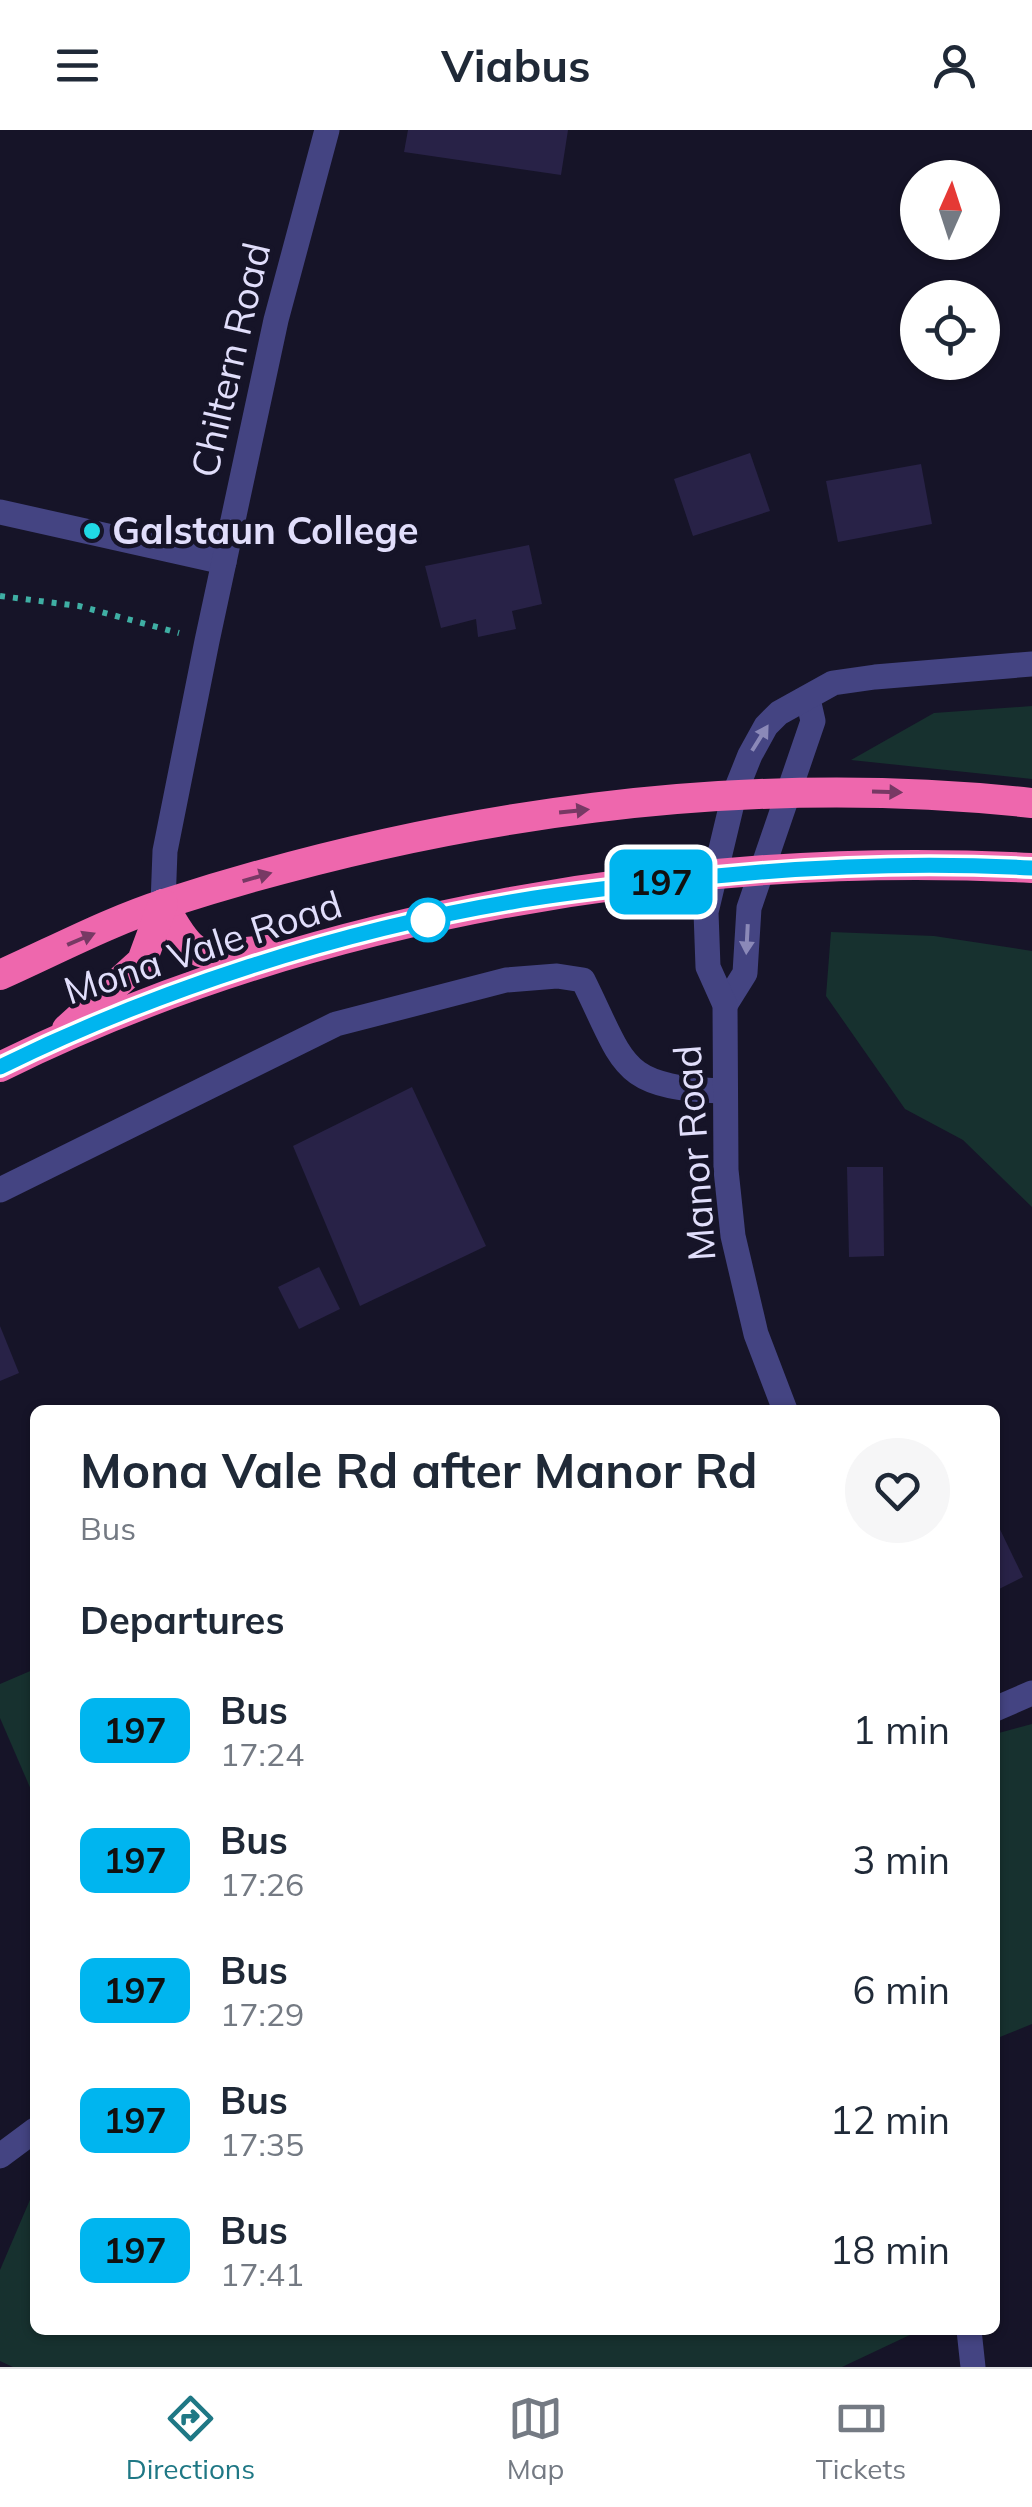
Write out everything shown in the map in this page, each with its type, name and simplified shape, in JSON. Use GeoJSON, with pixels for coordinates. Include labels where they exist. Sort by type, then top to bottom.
{"type":"FeatureCollection","features":[{"type":"Feature","properties":{"kind":"highway","name":"Mona Vale Road"},"geometry":{"type":"LineString","coordinates":[[0,975],[163,904],[414,837],[552,813],[789,792],[911,792],[1032,804]]}},
{"type":"Feature","properties":{"kind":"highway","name":"Mona Vale Road"},"geometry":{"type":"LineString","coordinates":[[0,1066],[56,1039],[316,947],[506,902],[835,864],[1032,868]]}},
{"type":"Feature","properties":{"kind":"highway"},"geometry":{"type":"LineString","coordinates":[[163,904],[182,941],[203,954],[316,947]]}},
{"type":"Feature","properties":{"kind":"highway"},"geometry":{"type":"LineString","coordinates":[[56,1039],[134,972],[147,952],[163,904]]}},
{"type":"Feature","properties":{"kind":"street","name":"Chiltern Road"},"geometry":{"type":"LineString","coordinates":[[163,904],[165,850],[206,640],[276,320],[327,130]]}},
{"type":"Feature","properties":{"kind":"street"},"geometry":{"type":"LineString","coordinates":[[0,512],[224,562]]}},
{"type":"Feature","properties":{"kind":"street","name":"Manor Road"},"geometry":{"type":"LineString","coordinates":[[782,1405],[756,1334],[739,1266],[727,1184],[725,1005],[708,967],[706,912],[734,796],[766,726],[779,713],[833,683],[1032,664]]}},
{"type":"Feature","properties":{"kind":"street","name":"Manor Road"},"geometry":{"type":"LineString","coordinates":[[725,1005],[745,973],[748,908],[814,722],[808,699]]}},
{"type":"Feature","properties":{"kind":"street"},"geometry":{"type":"LineString","coordinates":[[0,1190],[336,1024],[506,980],[557,976],[583,980],[614,1044],[641,1078],[675,1088],[724,1091]]}},
{"type":"Feature","properties":{"kind":"street"},"geometry":{"type":"LineString","coordinates":[[1000,1707],[1032,1692]]}},
{"type":"Feature","properties":{"kind":"street"},"geometry":{"type":"LineString","coordinates":[[0,2156],[30,2134]]}},
{"type":"Feature","properties":{"kind":"street"},"geometry":{"type":"LineString","coordinates":[[970,2335],[973,2367]]}},
{"type":"Feature","properties":{"kind":"path"},"geometry":{"type":"LineString","coordinates":[[0,596],[79,606],[206,640]]}},
{"type":"Feature","properties":{"kind":"green space"},"geometry":{"type":"Polygon","coordinates":[[[1032,706],[1032,779],[851,760],[934,713],[1032,706]]]}},
{"type":"Feature","properties":{"kind":"green space"},"geometry":{"type":"Polygon","coordinates":[[[831,932],[934,936],[1032,951],[1032,1207],[963,1140],[905,1109],[826,996],[831,932]]]}},
{"type":"Feature","properties":{"kind":"green space"},"geometry":{"type":"Polygon","coordinates":[[[30,1671],[30,1787],[0,1718],[0,1684],[30,1671]]]}},
{"type":"Feature","properties":{"kind":"green space"},"geometry":{"type":"Polygon","coordinates":[[[1032,1724],[1032,2024],[1000,2037],[1000,1733],[1032,1724]]]}},
{"type":"Feature","properties":{"kind":"green space"},"geometry":{"type":"Polygon","coordinates":[[[30,2200],[30,2335],[910,2335],[842,2367],[13,2367],[0,2361],[0,2270],[30,2200]]]}},
{"type":"Feature","properties":{"kind":"building"},"geometry":{"type":"Polygon","coordinates":[[[408,130],[568,130],[561,175],[404,152],[408,130]]]}},
{"type":"Feature","properties":{"kind":"building"},"geometry":{"type":"Polygon","coordinates":[[[750,453],[770,511],[693,536],[674,479],[750,453]]]}},
{"type":"Feature","properties":{"kind":"building"},"geometry":{"type":"Polygon","coordinates":[[[921,464],[932,524],[838,542],[826,481],[921,464]]]}},
{"type":"Feature","properties":{"kind":"building"},"geometry":{"type":"Polygon","coordinates":[[[529,545],[542,604],[512,611],[516,629],[478,637],[476,619],[441,628],[425,566],[529,545]]]}},
{"type":"Feature","properties":{"kind":"building"},"geometry":{"type":"Polygon","coordinates":[[[412,1087],[486,1246],[360,1306],[293,1146],[412,1087]]]}},
{"type":"Feature","properties":{"kind":"building"},"geometry":{"type":"Polygon","coordinates":[[[847,1167],[883,1167],[884,1256],[849,1257],[847,1167]]]}},
{"type":"Feature","properties":{"kind":"building"},"geometry":{"type":"Polygon","coordinates":[[[319,1267],[340,1309],[299,1329],[278,1287],[319,1267]]]}},
{"type":"Feature","properties":{"kind":"building"},"geometry":{"type":"Polygon","coordinates":[[[0,1326],[19,1373],[0,1381],[0,1326]]]}},
{"type":"Feature","properties":{"kind":"building"},"geometry":{"type":"Polygon","coordinates":[[[1000,1529],[1023,1577],[1000,1588],[1000,1529]]]}},
{"type":"Feature","properties":{"kind":"bus line","name":"197"},"geometry":{"type":"LineString","coordinates":[[0,1067],[56,1039],[316,947],[506,902],[835,864],[1032,868]]}},
{"type":"Feature","properties":{"kind":"place","name":"Galstaun College"},"geometry":{"type":"Point","coordinates":[92,531]}}]}
